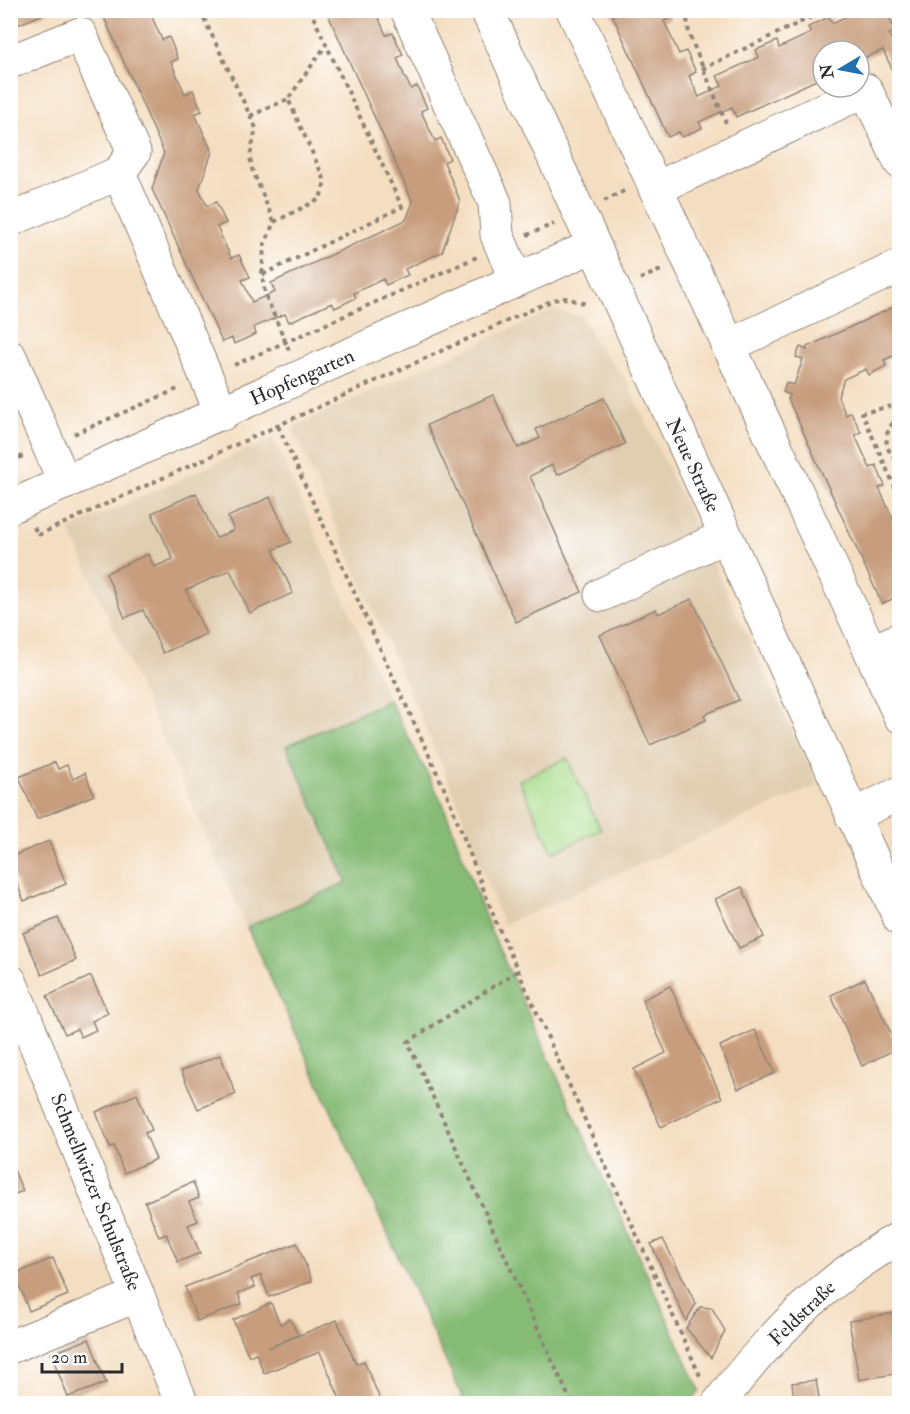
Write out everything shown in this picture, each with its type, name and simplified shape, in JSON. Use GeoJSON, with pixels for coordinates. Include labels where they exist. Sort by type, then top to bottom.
{"type":"FeatureCollection","features":[{"type":"Feature","properties":{"kind":"street"},"geometry":{"type":"LineString","coordinates":[[407,10],[495,202],[497,236],[516,280]]}},
{"type":"Feature","properties":{"kind":"street","name":"Neue Straße"},"geometry":{"type":"LineString","coordinates":[[487,10],[900,919]]}},
{"type":"Feature","properties":{"kind":"street"},"geometry":{"type":"LineString","coordinates":[[573,10],[728,346],[885,645],[900,716]]}},
{"type":"Feature","properties":{"kind":"street"},"geometry":{"type":"LineString","coordinates":[[10,62],[80,34],[134,152],[118,173],[10,220]]}},
{"type":"Feature","properties":{"kind":"street"},"geometry":{"type":"LineString","coordinates":[[653,183],[866,90],[900,162]]}},
{"type":"Feature","properties":{"kind":"street"},"geometry":{"type":"LineString","coordinates":[[118,173],[222,414]]}},
{"type":"Feature","properties":{"kind":"street","name":"Hopfengarten"},"geometry":{"type":"LineString","coordinates":[[17,504],[593,246]]}},
{"type":"Feature","properties":{"kind":"street"},"geometry":{"type":"LineString","coordinates":[[728,346],[900,266]]}},
{"type":"Feature","properties":{"kind":"street"},"geometry":{"type":"LineString","coordinates":[[10,357],[65,483]]}},
{"type":"Feature","properties":{"kind":"street"},"geometry":{"type":"LineString","coordinates":[[601,596],[725,536]]}},
{"type":"Feature","properties":{"kind":"street"},"geometry":{"type":"LineString","coordinates":[[852,816],[900,793]]}},
{"type":"Feature","properties":{"kind":"street","name":"Schmellwitzer Schulstraße"},"geometry":{"type":"LineString","coordinates":[[10,981],[182,1404]]}},
{"type":"Feature","properties":{"kind":"street","name":"Feldstraße"},"geometry":{"type":"LineString","coordinates":[[710,1392],[777,1334],[829,1284],[900,1238]]}},
{"type":"Feature","properties":{"kind":"street"},"geometry":{"type":"LineString","coordinates":[[10,1347],[138,1295]]}},
{"type":"Feature","properties":{"kind":"path"},"geometry":{"type":"LineString","coordinates":[[200,10],[256,128],[250,156],[252,169],[274,222]]}},
{"type":"Feature","properties":{"kind":"path"},"geometry":{"type":"LineString","coordinates":[[262,275],[402,207],[310,10]]}},
{"type":"Feature","properties":{"kind":"path"},"geometry":{"type":"LineString","coordinates":[[686,10],[689,34],[726,126]]}},
{"type":"Feature","properties":{"kind":"path"},"geometry":{"type":"LineString","coordinates":[[702,69],[826,10]]}},
{"type":"Feature","properties":{"kind":"path"},"geometry":{"type":"LineString","coordinates":[[250,116],[288,99],[326,45]]}},
{"type":"Feature","properties":{"kind":"path"},"geometry":{"type":"LineString","coordinates":[[285,342],[265,294],[262,275],[264,246],[274,222],[320,199],[325,181],[288,99]]}},
{"type":"Feature","properties":{"kind":"path"},"geometry":{"type":"LineString","coordinates":[[48,445],[501,246],[653,183]]}},
{"type":"Feature","properties":{"kind":"path"},"geometry":{"type":"LineString","coordinates":[[17,504],[38,535],[553,300],[565,298],[588,304],[593,314]]}},
{"type":"Feature","properties":{"kind":"path"},"geometry":{"type":"LineString","coordinates":[[900,404],[862,413],[893,489],[900,499]]}},
{"type":"Feature","properties":{"kind":"path"},"geometry":{"type":"LineString","coordinates":[[900,417],[891,423],[886,436],[888,450],[900,464]]}},
{"type":"Feature","properties":{"kind":"path"},"geometry":{"type":"LineString","coordinates":[[278,425],[449,799],[517,971],[710,1392]]}},
{"type":"Feature","properties":{"kind":"path"},"geometry":{"type":"LineString","coordinates":[[517,971],[408,1042],[572,1404]]}},
{"type":"Feature","properties":{"kind":"shaded area"},"geometry":{"type":"Polygon","coordinates":[[[554,310],[581,316],[598,346],[625,378],[818,785],[503,925],[455,795],[292,427],[554,310]]]}},
{"type":"Feature","properties":{"kind":"shaded area"},"geometry":{"type":"Polygon","coordinates":[[[273,438],[389,700],[286,746],[347,882],[247,927],[69,529],[273,438]]]}},
{"type":"Feature","properties":{"kind":"green space"},"geometry":{"type":"Polygon","coordinates":[[[389,700],[443,804],[489,927],[700,1391],[690,1403],[465,1403],[247,927],[347,882],[286,746],[389,700]]]}},
{"type":"Feature","properties":{"kind":"green space"},"geometry":{"type":"Polygon","coordinates":[[[567,758],[601,830],[553,853],[519,780],[567,758]]]}},
{"type":"Feature","properties":{"kind":"building"},"geometry":{"type":"Polygon","coordinates":[[[110,10],[149,10],[162,40],[169,37],[178,59],[171,62],[185,94],[193,90],[202,111],[195,114],[212,152],[199,189],[207,206],[216,202],[226,223],[217,227],[231,258],[239,255],[250,277],[242,280],[252,302],[275,292],[271,283],[406,220],[413,202],[326,10],[375,10],[386,35],[393,33],[403,55],[397,58],[404,75],[411,89],[417,86],[427,108],[421,111],[435,141],[441,138],[450,159],[444,162],[460,201],[442,252],[405,269],[408,275],[386,285],[383,279],[354,293],[356,298],[335,308],[332,303],[289,322],[285,314],[254,327],[256,334],[234,344],[232,338],[222,342],[152,189],[164,153],[104,17],[111,13],[110,10]]]}},
{"type":"Feature","properties":{"kind":"building"},"geometry":{"type":"Polygon","coordinates":[[[610,10],[667,10],[671,18],[664,21],[679,54],[686,51],[696,72],[689,76],[699,97],[722,86],[717,76],[759,57],[756,50],[777,41],[779,48],[811,33],[808,27],[829,17],[832,23],[860,10],[886,10],[895,31],[889,34],[894,44],[900,42],[900,86],[883,50],[871,55],[871,39],[811,39],[811,83],[736,117],[732,107],[699,122],[702,128],[682,137],[679,132],[668,137],[610,10]]]}},
{"type":"Feature","properties":{"kind":"building"},"geometry":{"type":"Polygon","coordinates":[[[10,11],[51,11],[10,28],[10,11]]]}},
{"type":"Feature","properties":{"kind":"building"},"geometry":{"type":"Polygon","coordinates":[[[900,304],[900,353],[884,360],[886,366],[869,375],[866,369],[844,379],[838,397],[846,415],[851,412],[861,432],[855,435],[870,468],[876,465],[885,486],[879,488],[894,521],[900,518],[900,603],[897,605],[894,598],[882,604],[788,399],[790,395],[783,392],[786,383],[794,385],[803,359],[796,357],[800,347],[807,350],[807,347],[900,304]]]}},
{"type":"Feature","properties":{"kind":"building"},"geometry":{"type":"Polygon","coordinates":[[[493,395],[518,448],[540,438],[536,429],[604,398],[625,444],[557,475],[552,465],[530,476],[582,592],[516,622],[427,425],[493,395]]]}},
{"type":"Feature","properties":{"kind":"building"},"geometry":{"type":"Polygon","coordinates":[[[196,493],[216,538],[234,530],[228,517],[270,497],[291,542],[273,550],[293,593],[250,613],[230,570],[186,590],[206,634],[163,653],[143,610],[125,618],[106,573],[148,554],[154,567],[173,559],[152,513],[196,493]]]}},
{"type":"Feature","properties":{"kind":"building"},"geometry":{"type":"Polygon","coordinates":[[[692,599],[739,700],[704,715],[706,720],[650,745],[600,635],[656,609],[658,614],[692,599]]]}},
{"type":"Feature","properties":{"kind":"building"},"geometry":{"type":"Polygon","coordinates":[[[55,762],[58,769],[67,765],[73,779],[85,773],[94,795],[37,819],[19,777],[55,762]]]}},
{"type":"Feature","properties":{"kind":"building"},"geometry":{"type":"Polygon","coordinates":[[[49,841],[66,884],[24,901],[10,867],[10,857],[49,841]]]}},
{"type":"Feature","properties":{"kind":"building"},"geometry":{"type":"Polygon","coordinates":[[[742,887],[764,937],[739,948],[715,899],[742,887]]]}},
{"type":"Feature","properties":{"kind":"building"},"geometry":{"type":"Polygon","coordinates":[[[58,918],[76,960],[42,975],[23,933],[58,918]]]}},
{"type":"Feature","properties":{"kind":"building"},"geometry":{"type":"Polygon","coordinates":[[[91,976],[108,1013],[92,1021],[96,1030],[81,1037],[77,1029],[65,1034],[47,996],[91,976]]]}},
{"type":"Feature","properties":{"kind":"building"},"geometry":{"type":"Polygon","coordinates":[[[865,979],[898,1048],[862,1066],[831,995],[865,979]]]}},
{"type":"Feature","properties":{"kind":"building"},"geometry":{"type":"Polygon","coordinates":[[[670,986],[722,1098],[661,1127],[634,1069],[666,1053],[642,1000],[670,986]]]}},
{"type":"Feature","properties":{"kind":"building"},"geometry":{"type":"Polygon","coordinates":[[[755,1030],[775,1073],[738,1089],[720,1046],[755,1030]]]}},
{"type":"Feature","properties":{"kind":"building"},"geometry":{"type":"Polygon","coordinates":[[[220,1055],[236,1094],[198,1109],[181,1071],[220,1055]]]}},
{"type":"Feature","properties":{"kind":"building"},"geometry":{"type":"Polygon","coordinates":[[[137,1094],[152,1130],[145,1133],[156,1159],[124,1173],[114,1146],[110,1147],[96,1112],[137,1094]]]}},
{"type":"Feature","properties":{"kind":"building"},"geometry":{"type":"Polygon","coordinates":[[[10,1161],[23,1191],[10,1196],[10,1161]]]}},
{"type":"Feature","properties":{"kind":"building"},"geometry":{"type":"Polygon","coordinates":[[[193,1182],[199,1198],[189,1202],[198,1221],[188,1225],[200,1253],[178,1262],[166,1234],[159,1237],[145,1202],[193,1182]]]}},
{"type":"Feature","properties":{"kind":"building"},"geometry":{"type":"Polygon","coordinates":[[[663,1239],[696,1304],[686,1321],[651,1244],[663,1239]]]}},
{"type":"Feature","properties":{"kind":"building"},"geometry":{"type":"Polygon","coordinates":[[[297,1243],[312,1281],[269,1297],[261,1275],[251,1279],[255,1287],[238,1293],[242,1304],[197,1321],[185,1287],[297,1243]]]}},
{"type":"Feature","properties":{"kind":"building"},"geometry":{"type":"Polygon","coordinates":[[[53,1258],[68,1295],[29,1311],[15,1274],[53,1258]]]}},
{"type":"Feature","properties":{"kind":"building"},"geometry":{"type":"Polygon","coordinates":[[[271,1303],[280,1324],[290,1319],[298,1335],[268,1348],[337,1320],[356,1364],[364,1361],[382,1404],[342,1404],[320,1352],[264,1373],[256,1353],[249,1356],[233,1320],[271,1303]]]}},
{"type":"Feature","properties":{"kind":"building"},"geometry":{"type":"Polygon","coordinates":[[[700,1307],[712,1308],[725,1331],[711,1358],[686,1328],[700,1307]]]}},
{"type":"Feature","properties":{"kind":"building"},"geometry":{"type":"Polygon","coordinates":[[[900,1312],[900,1373],[859,1380],[849,1321],[900,1312]]]}},
{"type":"Feature","properties":{"kind":"building"},"geometry":{"type":"Polygon","coordinates":[[[89,1339],[106,1383],[68,1397],[51,1354],[89,1339]]]}},
{"type":"Feature","properties":{"kind":"building"},"geometry":{"type":"Polygon","coordinates":[[[816,1380],[820,1404],[795,1404],[792,1383],[816,1380]]]}}]}
